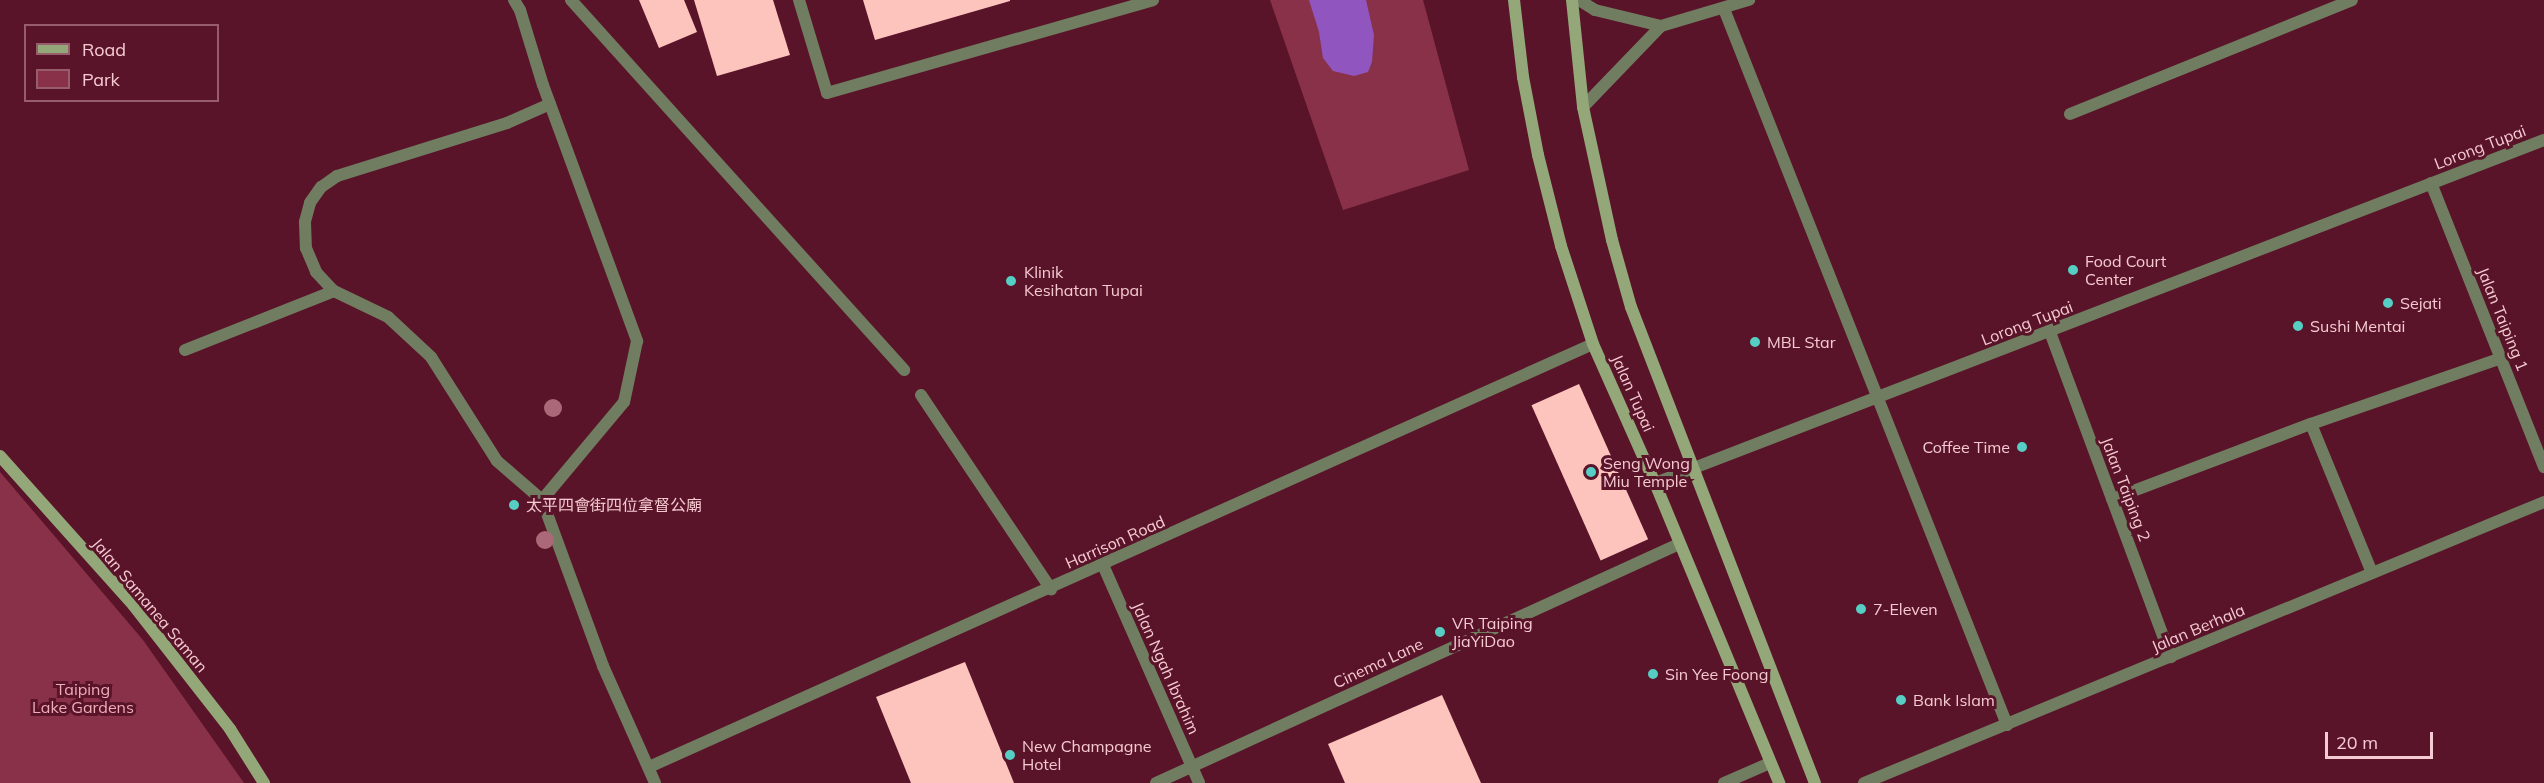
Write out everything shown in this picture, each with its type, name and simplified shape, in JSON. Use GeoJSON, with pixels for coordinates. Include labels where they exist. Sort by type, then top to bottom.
{"type":"FeatureCollection","features":[{"type":"Feature","properties":{"kind":"main road","name":"Jalan Tupai"},"geometry":{"type":"LineString","coordinates":[[1514,0],[1523,77],[1538,155],[1561,246],[1593,344],[1655,483],[1779,783]]}},
{"type":"Feature","properties":{"kind":"main road"},"geometry":{"type":"LineString","coordinates":[[1572,0],[1583,106],[1611,240],[1631,307],[1815,783]]}},
{"type":"Feature","properties":{"kind":"main road","name":"Jalan Samanea Saman"},"geometry":{"type":"LineString","coordinates":[[0,456],[134,606],[230,729],[264,783]]}},
{"type":"Feature","properties":{"kind":"street"},"geometry":{"type":"LineString","coordinates":[[514,0],[520,10],[550,104],[637,341],[624,402],[542,500]]}},
{"type":"Feature","properties":{"kind":"street"},"geometry":{"type":"LineString","coordinates":[[571,0],[904,370]]}},
{"type":"Feature","properties":{"kind":"street"},"geometry":{"type":"LineString","coordinates":[[799,0],[827,93],[1153,0]]}},
{"type":"Feature","properties":{"kind":"street"},"geometry":{"type":"LineString","coordinates":[[1579,0],[1595,10],[1661,26],[1749,0]]}},
{"type":"Feature","properties":{"kind":"street"},"geometry":{"type":"LineString","coordinates":[[2070,114],[2352,0]]}},
{"type":"Feature","properties":{"kind":"street"},"geometry":{"type":"LineString","coordinates":[[1724,9],[2007,725]]}},
{"type":"Feature","properties":{"kind":"street"},"geometry":{"type":"LineString","coordinates":[[1583,106],[1661,26]]}},
{"type":"Feature","properties":{"kind":"street"},"geometry":{"type":"LineString","coordinates":[[550,104],[507,123],[337,176],[321,187],[310,203],[304,222],[306,248],[316,272],[334,291],[388,317],[430,357],[497,461],[542,500],[603,666],[656,783]]}},
{"type":"Feature","properties":{"kind":"street","name":"Lorong Tupai"},"geometry":{"type":"LineString","coordinates":[[1655,483],[1693,466],[1879,398],[2544,140]]}},
{"type":"Feature","properties":{"kind":"street","name":"Jalan Taiping 1"},"geometry":{"type":"LineString","coordinates":[[2431,183],[2544,467]]}},
{"type":"Feature","properties":{"kind":"street"},"geometry":{"type":"LineString","coordinates":[[185,350],[334,291]]}},
{"type":"Feature","properties":{"kind":"street","name":"Jalan Taiping 2"},"geometry":{"type":"LineString","coordinates":[[2050,332],[2171,657]]}},
{"type":"Feature","properties":{"kind":"street","name":"Harrison Road"},"geometry":{"type":"LineString","coordinates":[[649,767],[1051,589],[1593,344]]}},
{"type":"Feature","properties":{"kind":"street"},"geometry":{"type":"LineString","coordinates":[[2112,500],[2311,424],[2502,358]]}},
{"type":"Feature","properties":{"kind":"street"},"geometry":{"type":"LineString","coordinates":[[921,395],[1051,589]]}},
{"type":"Feature","properties":{"kind":"street"},"geometry":{"type":"LineString","coordinates":[[2311,424],[2372,573]]}},
{"type":"Feature","properties":{"kind":"street","name":"Jalan Berhala"},"geometry":{"type":"LineString","coordinates":[[1864,783],[2544,502]]}},
{"type":"Feature","properties":{"kind":"street","name":"Cinema Lane"},"geometry":{"type":"LineString","coordinates":[[1156,783],[1679,544]]}},
{"type":"Feature","properties":{"kind":"street","name":"Jalan Ngah Ibrahim"},"geometry":{"type":"LineString","coordinates":[[1103,565],[1199,783]]}},
{"type":"Feature","properties":{"kind":"street"},"geometry":{"type":"LineString","coordinates":[[1724,783],[1770,763]]}},
{"type":"Feature","properties":{"kind":"green space"},"geometry":{"type":"Polygon","coordinates":[[[1270,0],[1423,0],[1469,170],[1343,210],[1270,0]]]}},
{"type":"Feature","properties":{"kind":"green space","name":"Taiping Lake Gardens"},"geometry":{"type":"Polygon","coordinates":[[[0,472],[143,640],[244,783],[0,783],[0,472]]]}},
{"type":"Feature","properties":{"kind":"shaded area"},"geometry":{"type":"Polygon","coordinates":[[[1309,0],[1366,0],[1374,35],[1372,62],[1368,72],[1354,76],[1333,71],[1323,58],[1319,32],[1309,0]]]}},
{"type":"Feature","properties":{"kind":"building"},"geometry":{"type":"Polygon","coordinates":[[[639,0],[684,0],[697,32],[659,48],[639,0]]]}},
{"type":"Feature","properties":{"kind":"building"},"geometry":{"type":"Polygon","coordinates":[[[694,0],[773,0],[790,55],[717,76],[694,0]]]}},
{"type":"Feature","properties":{"kind":"building"},"geometry":{"type":"Polygon","coordinates":[[[863,0],[1010,0],[1010,1],[875,40],[863,0]]]}},
{"type":"Feature","properties":{"kind":"building","name":"Seng Wong Miu Temple"},"geometry":{"type":"Polygon","coordinates":[[[1579,384],[1648,539],[1601,560],[1531,405],[1579,384]]]}},
{"type":"Feature","properties":{"kind":"building"},"geometry":{"type":"Polygon","coordinates":[[[965,662],[1014,783],[911,783],[876,697],[965,662]]]}},
{"type":"Feature","properties":{"kind":"building"},"geometry":{"type":"Polygon","coordinates":[[[1442,695],[1481,783],[1345,783],[1328,744],[1442,695]]]}},
{"type":"Feature","properties":{"kind":"place","name":"Food Court Center"},"geometry":{"type":"Point","coordinates":[2073,270]}},
{"type":"Feature","properties":{"kind":"place","name":"Klinik Kesihatan Tupai"},"geometry":{"type":"Point","coordinates":[1011,281]}},
{"type":"Feature","properties":{"kind":"place","name":"Sejati"},"geometry":{"type":"Point","coordinates":[2388,303]}},
{"type":"Feature","properties":{"kind":"place","name":"Sushi Mentai"},"geometry":{"type":"Point","coordinates":[2298,326]}},
{"type":"Feature","properties":{"kind":"place","name":"MBL Star"},"geometry":{"type":"Point","coordinates":[1755,342]}},
{"type":"Feature","properties":{"kind":"place","name":"Coffee Time"},"geometry":{"type":"Point","coordinates":[2022,447]}},
{"type":"Feature","properties":{"kind":"place","name":"Seng Wong Miu Temple"},"geometry":{"type":"Point","coordinates":[1591,472]}},
{"type":"Feature","properties":{"kind":"place","name":"太平四會街四位拿督公廟"},"geometry":{"type":"Point","coordinates":[514,505]}},
{"type":"Feature","properties":{"kind":"place","name":"7-Eleven"},"geometry":{"type":"Point","coordinates":[1861,609]}},
{"type":"Feature","properties":{"kind":"place","name":"VR Taiping JiaYiDao"},"geometry":{"type":"Point","coordinates":[1440,632]}},
{"type":"Feature","properties":{"kind":"place","name":"Sin Yee Foong"},"geometry":{"type":"Point","coordinates":[1653,674]}},
{"type":"Feature","properties":{"kind":"place","name":"Bank Islam"},"geometry":{"type":"Point","coordinates":[1901,700]}},
{"type":"Feature","properties":{"kind":"place","name":"New Champagne Hotel"},"geometry":{"type":"Point","coordinates":[1010,755]}}]}
